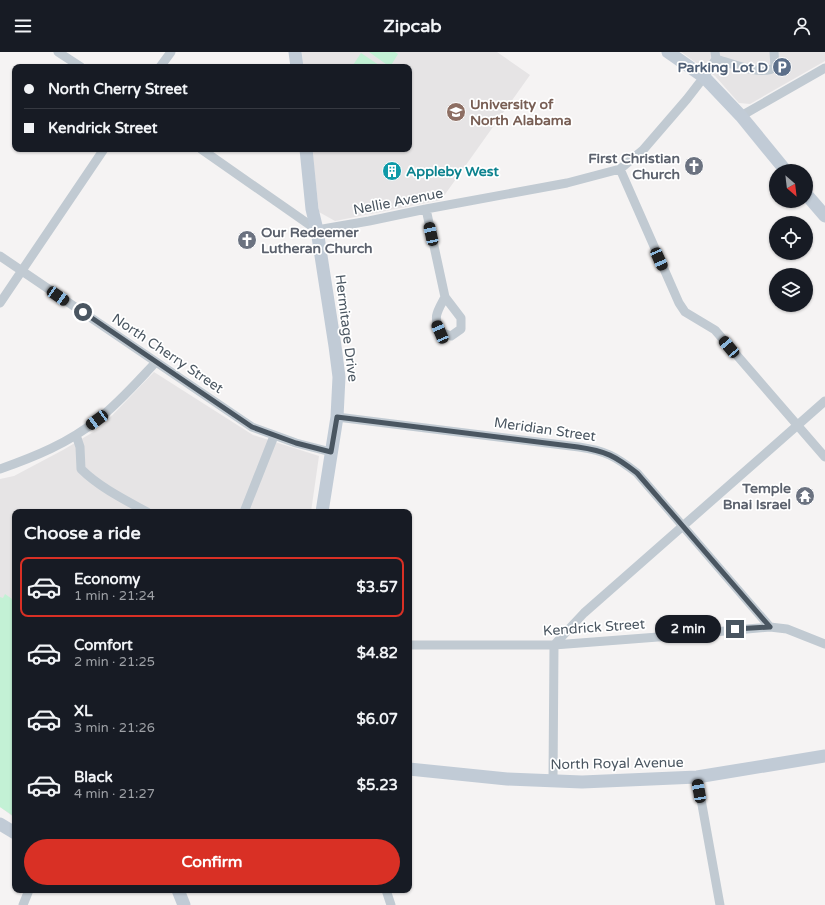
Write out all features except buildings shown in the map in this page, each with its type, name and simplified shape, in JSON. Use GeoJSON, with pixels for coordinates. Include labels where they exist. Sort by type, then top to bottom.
{"type":"FeatureCollection","features":[{"type":"Feature","properties":{"kind":"street"},"geometry":{"type":"LineString","coordinates":[[58,52],[76,64]]}},
{"type":"Feature","properties":{"kind":"street"},"geometry":{"type":"LineString","coordinates":[[162,64],[171,52]]}},
{"type":"Feature","properties":{"kind":"street"},"geometry":{"type":"LineString","coordinates":[[295,52],[297,64]]}},
{"type":"Feature","properties":{"kind":"street"},"geometry":{"type":"LineString","coordinates":[[668,52],[704,77],[741,116],[780,164]]}},
{"type":"Feature","properties":{"kind":"street"},"geometry":{"type":"LineString","coordinates":[[715,55],[748,68],[763,71],[771,70],[775,67],[774,52]]}},
{"type":"Feature","properties":{"kind":"street","name":"Nellie Avenue"},"geometry":{"type":"LineString","coordinates":[[317,230],[567,183],[620,169],[643,150],[687,99],[704,77],[715,55]]}},
{"type":"Feature","properties":{"kind":"street"},"geometry":{"type":"LineString","coordinates":[[741,116],[825,68]]}},
{"type":"Feature","properties":{"kind":"street"},"geometry":{"type":"LineString","coordinates":[[0,303],[102,152]]}},
{"type":"Feature","properties":{"kind":"street"},"geometry":{"type":"LineString","coordinates":[[205,152],[317,230]]}},
{"type":"Feature","properties":{"kind":"street","name":"Hermitage Drive"},"geometry":{"type":"LineString","coordinates":[[306,152],[312,209],[317,230],[339,377],[337,417],[322,509]]}},
{"type":"Feature","properties":{"kind":"street"},"geometry":{"type":"LineString","coordinates":[[620,169],[679,303],[685,312],[715,330],[825,457]]}},
{"type":"Feature","properties":{"kind":"street"},"geometry":{"type":"LineString","coordinates":[[813,202],[825,216]]}},
{"type":"Feature","properties":{"kind":"street"},"geometry":{"type":"LineString","coordinates":[[426,209],[445,297]]}},
{"type":"Feature","properties":{"kind":"street","name":"North Cherry Street"},"geometry":{"type":"LineString","coordinates":[[0,256],[252,427],[296,443],[331,452]]}},
{"type":"Feature","properties":{"kind":"street"},"geometry":{"type":"LineString","coordinates":[[0,469],[31,458],[76,435],[97,420],[156,362]]}},
{"type":"Feature","properties":{"kind":"street"},"geometry":{"type":"LineString","coordinates":[[553,781],[554,645],[584,613],[825,401]]}},
{"type":"Feature","properties":{"kind":"street","name":"Meridian Street"},"geometry":{"type":"LineString","coordinates":[[337,417],[600,450],[620,460],[637,473],[770,627]]}},
{"type":"Feature","properties":{"kind":"street"},"geometry":{"type":"LineString","coordinates":[[76,435],[80,447],[81,469],[88,476],[142,509]]}},
{"type":"Feature","properties":{"kind":"street"},"geometry":{"type":"LineString","coordinates":[[245,509],[274,436]]}},
{"type":"Feature","properties":{"kind":"street","name":"Kendrick Street"},"geometry":{"type":"LineString","coordinates":[[412,645],[554,645],[770,627],[787,629],[825,644]]}},
{"type":"Feature","properties":{"kind":"street","name":"North Royal Avenue"},"geometry":{"type":"LineString","coordinates":[[412,769],[500,778],[582,782],[696,777],[825,756]]}},
{"type":"Feature","properties":{"kind":"street"},"geometry":{"type":"LineString","coordinates":[[696,777],[720,905]]}},
{"type":"Feature","properties":{"kind":"street"},"geometry":{"type":"LineString","coordinates":[[0,824],[12,831]]}},
{"type":"Feature","properties":{"kind":"street"},"geometry":{"type":"LineString","coordinates":[[23,905],[28,893]]}},
{"type":"Feature","properties":{"kind":"street"},"geometry":{"type":"LineString","coordinates":[[179,893],[184,905]]}},
{"type":"Feature","properties":{"kind":"street"},"geometry":{"type":"LineString","coordinates":[[387,893],[391,905]]}},
{"type":"Feature","properties":{"kind":"shaded area","name":"University of North Alabama"},"geometry":{"type":"Polygon","coordinates":[[[302,52],[497,52],[530,75],[441,200],[335,221],[319,212],[312,152],[412,152],[412,64],[303,64],[302,52]]]}},
{"type":"Feature","properties":{"kind":"shaded area"},"geometry":{"type":"Polygon","coordinates":[[[681,52],[825,52],[825,61],[750,104],[739,103],[715,76],[681,52]]]}},
{"type":"Feature","properties":{"kind":"shaded area"},"geometry":{"type":"Polygon","coordinates":[[[154,372],[253,435],[319,456],[311,509],[12,509],[12,816],[0,807],[0,479],[14,476],[100,428],[154,372]]]}},
{"type":"Feature","properties":{"kind":"green space"},"geometry":{"type":"Polygon","coordinates":[[[369,52],[395,52],[398,54],[392,64],[386,64],[369,52]]]}},
{"type":"Feature","properties":{"kind":"green space"},"geometry":{"type":"Polygon","coordinates":[[[361,53],[378,64],[354,64],[361,53]]]}},
{"type":"Feature","properties":{"kind":"green space"},"geometry":{"type":"Polygon","coordinates":[[[5,594],[12,599],[12,815],[0,807],[0,597],[3,598],[5,594]]]}},
{"type":"Feature","properties":{"kind":"place","name":"Parking Lot D"},"geometry":{"type":"Point","coordinates":[782,67]}},
{"type":"Feature","properties":{"kind":"place","name":"University of North Alabama"},"geometry":{"type":"Point","coordinates":[456,112]}},
{"type":"Feature","properties":{"kind":"place","name":"First Christian Church"},"geometry":{"type":"Point","coordinates":[694,166]}},
{"type":"Feature","properties":{"kind":"place","name":"Appleby West"},"geometry":{"type":"Point","coordinates":[392,171]}},
{"type":"Feature","properties":{"kind":"place","name":"Our Redeemer Lutheran Church"},"geometry":{"type":"Point","coordinates":[247,240]}},
{"type":"Feature","properties":{"kind":"place","name":"Temple Bnai Israel"},"geometry":{"type":"Point","coordinates":[805,496]}},
{"type":"Feature","properties":{"kind":"route"},"geometry":{"type":"LineString","coordinates":[[83,312],[252,427],[296,443],[331,452],[337,417],[600,450],[620,460],[637,473],[770,627],[735,629]]}}]}
